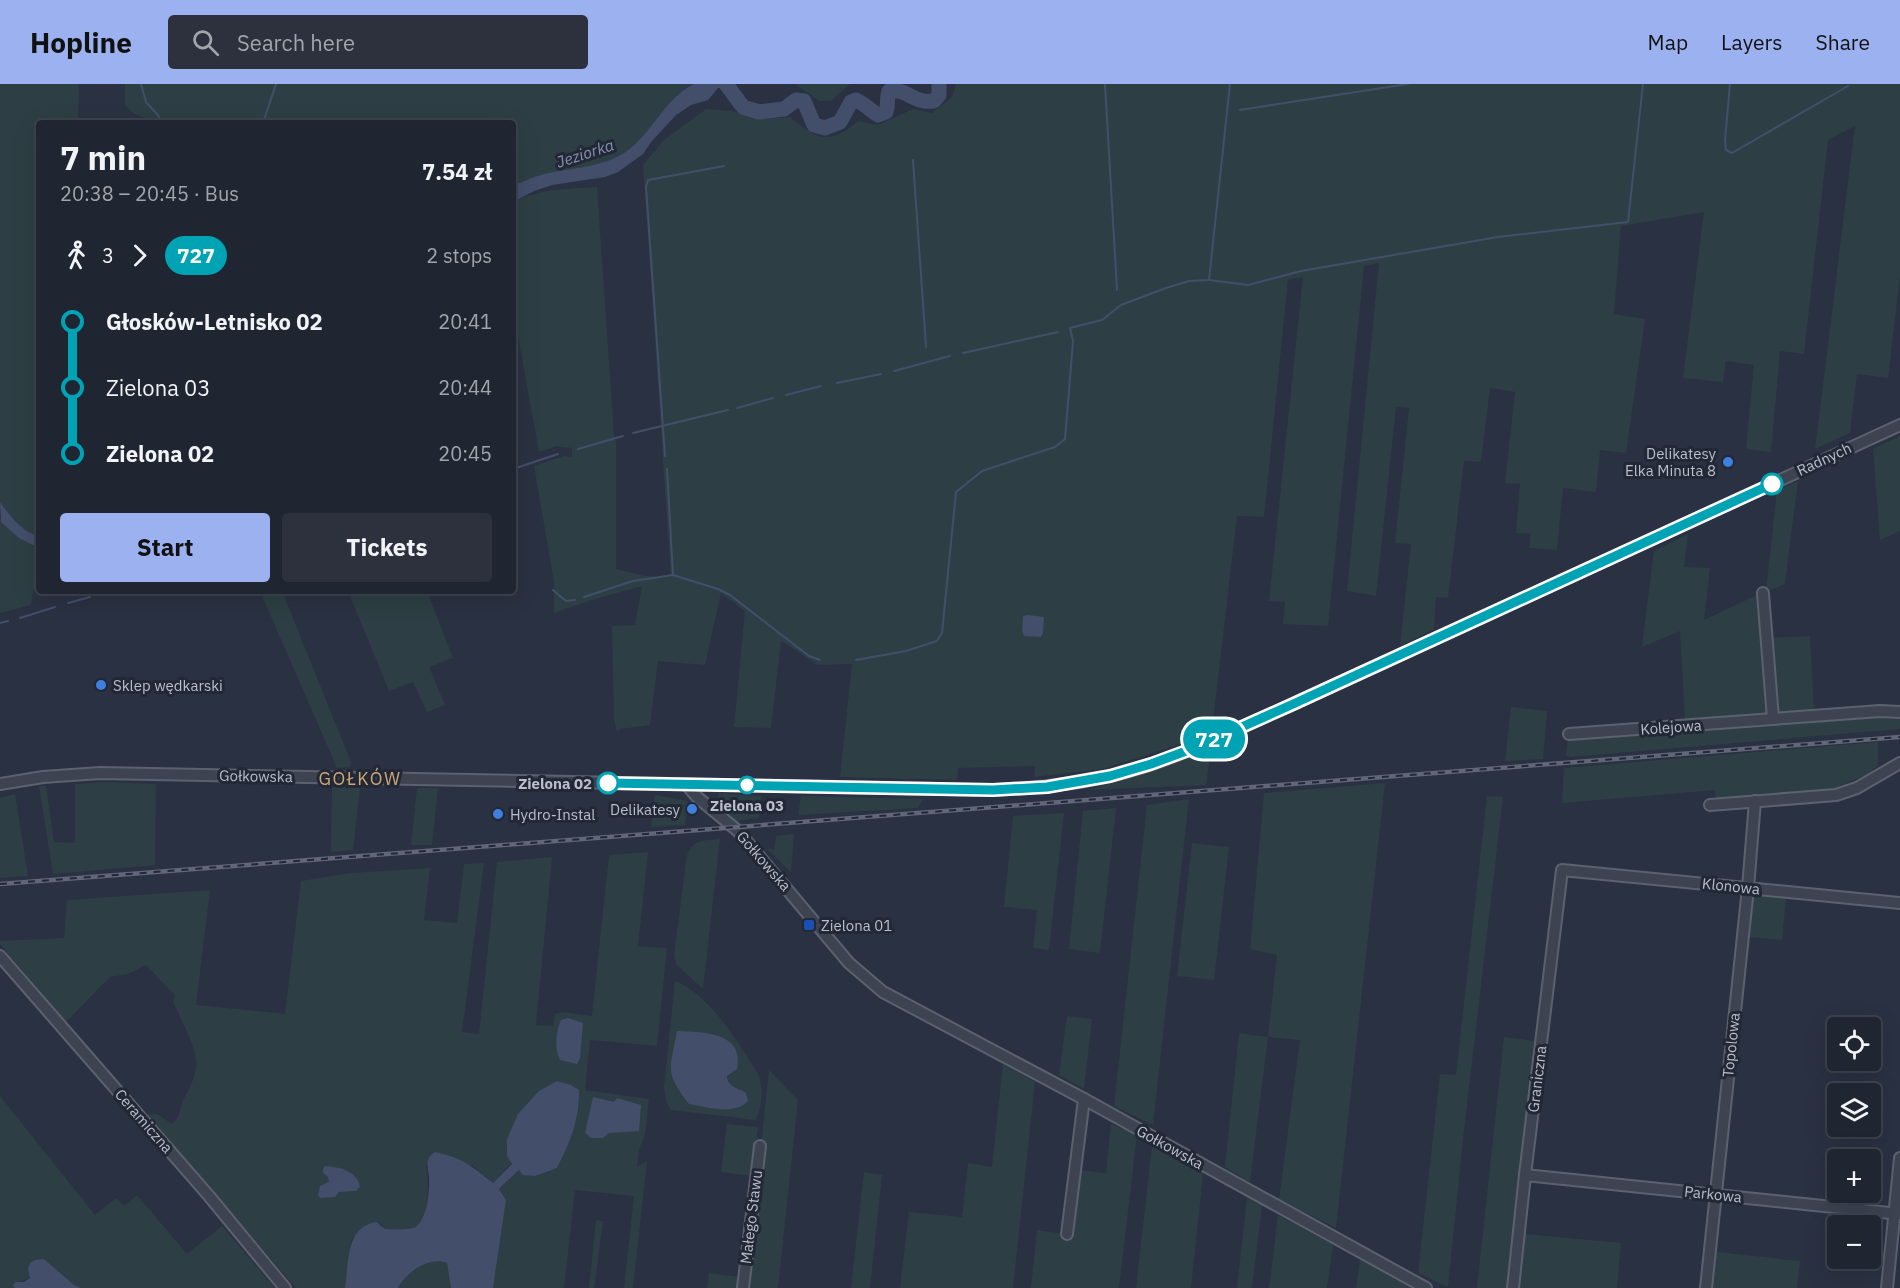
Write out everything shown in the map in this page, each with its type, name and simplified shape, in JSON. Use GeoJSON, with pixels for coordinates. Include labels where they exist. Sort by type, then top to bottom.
{"type":"FeatureCollection","features":[{"type":"Feature","properties":{"kind":"street","name":"Radnych"},"geometry":{"type":"LineString","coordinates":[[686,784],[993,790],[1047,787],[1110,776],[1151,764],[1197,747],[1270,714],[1900,425]]}},
{"type":"Feature","properties":{"kind":"street"},"geometry":{"type":"LineString","coordinates":[[1763,593],[1773,719]]}},
{"type":"Feature","properties":{"kind":"street","name":"Kolejowa"},"geometry":{"type":"LineString","coordinates":[[1569,734],[1880,711],[1900,712]]}},
{"type":"Feature","properties":{"kind":"street"},"geometry":{"type":"LineString","coordinates":[[1710,805],[1836,795],[1857,788],[1900,764]]}},
{"type":"Feature","properties":{"kind":"street","name":"Gołkowska"},"geometry":{"type":"LineString","coordinates":[[0,784],[43,777],[100,772],[686,784],[697,797],[738,831],[849,963],[871,983],[894,998],[1084,1099],[1426,1288]]}},
{"type":"Feature","properties":{"kind":"street","name":"Topolowa"},"geometry":{"type":"LineString","coordinates":[[1706,1288],[1755,801]]}},
{"type":"Feature","properties":{"kind":"street","name":"Klonowa"},"geometry":{"type":"LineString","coordinates":[[1562,870],[1900,903]]}},
{"type":"Feature","properties":{"kind":"street","name":"Graniczna"},"geometry":{"type":"LineString","coordinates":[[1514,1288],[1525,1175],[1562,870]]}},
{"type":"Feature","properties":{"kind":"street","name":"Ceramiczna"},"geometry":{"type":"LineString","coordinates":[[0,956],[201,1187],[285,1288]]}},
{"type":"Feature","properties":{"kind":"street"},"geometry":{"type":"LineString","coordinates":[[1067,1234],[1084,1099]]}},
{"type":"Feature","properties":{"kind":"street","name":"Małego Stawu"},"geometry":{"type":"LineString","coordinates":[[743,1288],[760,1146]]}},
{"type":"Feature","properties":{"kind":"street"},"geometry":{"type":"LineString","coordinates":[[1887,1288],[1897,1214],[1900,1158]]}},
{"type":"Feature","properties":{"kind":"street","name":"Parkowa"},"geometry":{"type":"LineString","coordinates":[[1525,1175],[1897,1214]]}},
{"type":"Feature","properties":{"kind":"shaded area"},"geometry":{"type":"Polygon","coordinates":[[[0,84],[79,84],[78,120],[36,120],[36,535],[27,531],[12,518],[0,502],[0,84]]]}},
{"type":"Feature","properties":{"kind":"shaded area"},"geometry":{"type":"Polygon","coordinates":[[[125,84],[694,84],[673,100],[638,141],[617,157],[590,166],[544,174],[516,184],[516,120],[150,120],[135,114],[125,106],[125,84]]]}},
{"type":"Feature","properties":{"kind":"shaded area"},"geometry":{"type":"Polygon","coordinates":[[[795,84],[850,84],[831,101],[819,101],[795,84]]]}},
{"type":"Feature","properties":{"kind":"shaded area"},"geometry":{"type":"Polygon","coordinates":[[[956,84],[1900,84],[1900,276],[1888,378],[1857,374],[1850,433],[1815,449],[1855,126],[1828,140],[1804,354],[1780,351],[1771,452],[1746,449],[1754,365],[1726,361],[1723,382],[1683,378],[1704,212],[1621,226],[1614,314],[1645,319],[1626,453],[1600,450],[1596,492],[1563,488],[1557,550],[1530,548],[1530,534],[1516,533],[1520,484],[1505,483],[1515,392],[1490,388],[1481,462],[1464,461],[1448,598],[1436,597],[1434,629],[1400,646],[1411,544],[1395,543],[1409,408],[1396,407],[1376,596],[1347,591],[1379,263],[1364,266],[1328,626],[1283,624],[1285,602],[1269,601],[1303,277],[1288,279],[1264,517],[1237,516],[1212,730],[1181,744],[1102,769],[1034,777],[1035,766],[958,768],[957,780],[840,777],[852,664],[818,665],[781,641],[771,728],[734,727],[745,611],[721,593],[705,665],[658,661],[650,725],[620,729],[617,732],[614,719],[612,626],[635,625],[642,586],[554,613],[554,582],[534,466],[564,456],[572,457],[572,448],[556,446],[539,452],[516,326],[516,201],[543,192],[597,187],[616,444],[616,569],[645,576],[671,577],[643,165],[664,140],[706,109],[731,111],[763,119],[790,117],[816,135],[831,137],[859,121],[878,125],[913,109],[932,113],[952,97],[956,84]]]}},
{"type":"Feature","properties":{"kind":"shaded area"},"geometry":{"type":"Polygon","coordinates":[[[1900,436],[1900,531],[1880,540],[1873,449],[1900,436]]]}},
{"type":"Feature","properties":{"kind":"shaded area"},"geometry":{"type":"Polygon","coordinates":[[[1798,481],[1785,584],[1766,592],[1777,490],[1798,481]]]}},
{"type":"Feature","properties":{"kind":"shaded area"},"geometry":{"type":"Polygon","coordinates":[[[0,519],[36,548],[36,578],[31,605],[0,613],[0,519]]]}},
{"type":"Feature","properties":{"kind":"shaded area"},"geometry":{"type":"Polygon","coordinates":[[[1688,534],[1684,567],[1710,568],[1704,620],[1759,594],[1768,714],[1685,720],[1680,631],[1642,647],[1654,551],[1688,534]]]}},
{"type":"Feature","properties":{"kind":"shaded area"},"geometry":{"type":"Polygon","coordinates":[[[261,594],[283,594],[351,762],[350,767],[337,768],[261,594]]]}},
{"type":"Feature","properties":{"kind":"shaded area"},"geometry":{"type":"Polygon","coordinates":[[[349,594],[428,594],[453,658],[429,667],[445,705],[427,712],[413,682],[389,691],[349,594]]]}},
{"type":"Feature","properties":{"kind":"shaded area"},"geometry":{"type":"Polygon","coordinates":[[[1810,636],[1814,711],[1776,714],[1770,638],[1810,636]]]}},
{"type":"Feature","properties":{"kind":"shaded area"},"geometry":{"type":"Polygon","coordinates":[[[1511,707],[1547,711],[1543,759],[1505,761],[1511,707]]]}},
{"type":"Feature","properties":{"kind":"shaded area"},"geometry":{"type":"Polygon","coordinates":[[[1900,714],[1900,729],[1566,756],[1568,738],[1900,714]]]}},
{"type":"Feature","properties":{"kind":"shaded area"},"geometry":{"type":"Polygon","coordinates":[[[1878,742],[1878,765],[1866,775],[1827,791],[1716,800],[1715,790],[1562,803],[1564,768],[1878,742]]]}},
{"type":"Feature","properties":{"kind":"shaded area"},"geometry":{"type":"Polygon","coordinates":[[[1211,749],[1206,785],[1088,790],[1150,772],[1211,749]]]}},
{"type":"Feature","properties":{"kind":"shaded area"},"geometry":{"type":"Polygon","coordinates":[[[105,782],[156,784],[155,865],[53,874],[39,786],[46,786],[54,842],[75,843],[75,784],[105,782]]]}},
{"type":"Feature","properties":{"kind":"shaded area"},"geometry":{"type":"Polygon","coordinates":[[[1385,783],[1336,1228],[1279,1199],[1300,1040],[1268,1037],[1277,955],[1250,949],[1264,793],[1385,783]]]}},
{"type":"Feature","properties":{"kind":"shaded area"},"geometry":{"type":"Polygon","coordinates":[[[332,787],[360,788],[353,850],[331,852],[332,787]]]}},
{"type":"Feature","properties":{"kind":"shaded area"},"geometry":{"type":"Polygon","coordinates":[[[417,788],[438,788],[432,845],[411,845],[417,788]]]}},
{"type":"Feature","properties":{"kind":"shaded area"},"geometry":{"type":"Polygon","coordinates":[[[719,792],[761,796],[759,818],[737,821],[718,805],[718,801],[722,801],[722,798],[718,798],[719,792]]]}},
{"type":"Feature","properties":{"kind":"shaded area"},"geometry":{"type":"Polygon","coordinates":[[[15,794],[28,876],[0,878],[0,798],[15,794]]]}},
{"type":"Feature","properties":{"kind":"shaded area"},"geometry":{"type":"Polygon","coordinates":[[[655,795],[688,801],[685,825],[651,827],[655,795]]]}},
{"type":"Feature","properties":{"kind":"shaded area"},"geometry":{"type":"Polygon","coordinates":[[[801,796],[923,799],[918,808],[798,815],[801,796]]]}},
{"type":"Feature","properties":{"kind":"shaded area"},"geometry":{"type":"Polygon","coordinates":[[[1487,796],[1503,797],[1448,1287],[1418,1273],[1440,1074],[1456,1075],[1487,796]]]}},
{"type":"Feature","properties":{"kind":"shaded area"},"geometry":{"type":"Polygon","coordinates":[[[1189,799],[1153,1125],[1114,1106],[1147,805],[1189,799]]]}},
{"type":"Feature","properties":{"kind":"shaded area"},"geometry":{"type":"Polygon","coordinates":[[[1116,808],[1100,953],[1069,949],[1083,811],[1116,808]]]}},
{"type":"Feature","properties":{"kind":"shaded area"},"geometry":{"type":"Polygon","coordinates":[[[1064,813],[1049,950],[1033,948],[1037,910],[1004,907],[1013,816],[1064,813]]]}},
{"type":"Feature","properties":{"kind":"shaded area"},"geometry":{"type":"Polygon","coordinates":[[[794,834],[791,872],[766,848],[774,850],[776,836],[794,834]]]}},
{"type":"Feature","properties":{"kind":"shaded area"},"geometry":{"type":"Polygon","coordinates":[[[720,839],[703,989],[676,964],[674,955],[687,855],[696,843],[720,839]]]}},
{"type":"Feature","properties":{"kind":"shaded area"},"geometry":{"type":"Polygon","coordinates":[[[1192,843],[1229,847],[1214,980],[1177,976],[1192,843]]]}},
{"type":"Feature","properties":{"kind":"shaded area"},"geometry":{"type":"Polygon","coordinates":[[[648,852],[638,946],[667,948],[657,1046],[590,1040],[585,1090],[649,1099],[645,1134],[639,1150],[637,1167],[647,1161],[633,1288],[624,1288],[634,1196],[575,1190],[564,1288],[493,1288],[506,1200],[499,1190],[519,1170],[557,1168],[573,1131],[578,1111],[579,1090],[493,1183],[472,1165],[426,1165],[427,1200],[423,1218],[414,1228],[385,1229],[381,1224],[352,1238],[345,1288],[296,1288],[146,1115],[157,1114],[172,1124],[178,1115],[196,1068],[195,1053],[173,1002],[175,995],[146,965],[128,974],[110,977],[66,1022],[0,944],[0,941],[64,938],[67,900],[210,890],[196,1005],[285,1014],[301,881],[351,873],[430,868],[424,920],[457,923],[464,864],[484,863],[462,1032],[479,1034],[497,862],[552,857],[536,1025],[553,1026],[555,1014],[562,1012],[592,1016],[609,855],[648,852]]]}},
{"type":"Feature","properties":{"kind":"shaded area"},"geometry":{"type":"Polygon","coordinates":[[[1752,894],[1786,897],[1782,940],[1748,937],[1752,894]]]}},
{"type":"Feature","properties":{"kind":"shaded area"},"geometry":{"type":"Polygon","coordinates":[[[675,981],[700,997],[732,1034],[758,1074],[762,1091],[760,1109],[756,1120],[671,1110],[666,1101],[664,1087],[675,981]],[[737,1069],[675,1086],[740,1089],[728,1084],[727,1076],[737,1069]]]}},
{"type":"Feature","properties":{"kind":"shaded area"},"geometry":{"type":"Polygon","coordinates":[[[1067,1016],[1092,1019],[1084,1089],[1059,1075],[1067,1016]]]}},
{"type":"Feature","properties":{"kind":"shaded area"},"geometry":{"type":"Polygon","coordinates":[[[1239,1033],[1268,1037],[1250,1182],[1225,1167],[1239,1033]]]}},
{"type":"Feature","properties":{"kind":"shaded area"},"geometry":{"type":"Polygon","coordinates":[[[1504,1037],[1535,1041],[1510,1288],[1477,1288],[1504,1037]]]}},
{"type":"Feature","properties":{"kind":"shaded area"},"geometry":{"type":"Polygon","coordinates":[[[1003,1064],[1035,1082],[1013,1288],[900,1288],[909,1212],[962,1217],[968,1163],[992,1167],[1003,1064]]]}},
{"type":"Feature","properties":{"kind":"shaded area"},"geometry":{"type":"Polygon","coordinates":[[[769,1070],[798,1100],[778,1288],[746,1288],[769,1070]]]}},
{"type":"Feature","properties":{"kind":"shaded area"},"geometry":{"type":"Polygon","coordinates":[[[0,1096],[95,1215],[116,1198],[124,1206],[137,1195],[187,1254],[222,1226],[275,1288],[81,1288],[74,1285],[44,1259],[29,1278],[15,1282],[13,1286],[15,1288],[0,1288],[0,1096]]]}},
{"type":"Feature","properties":{"kind":"shaded area"},"geometry":{"type":"Polygon","coordinates":[[[727,1124],[758,1127],[752,1176],[721,1172],[727,1124]]]}},
{"type":"Feature","properties":{"kind":"shaded area"},"geometry":{"type":"Polygon","coordinates":[[[1111,1124],[1137,1135],[1119,1288],[1031,1288],[1037,1230],[1073,1235],[1080,1170],[1106,1173],[1111,1124]]]}},
{"type":"Feature","properties":{"kind":"shaded area"},"geometry":{"type":"Polygon","coordinates":[[[1152,1146],[1203,1174],[1191,1288],[1136,1288],[1152,1146]]]}},
{"type":"Feature","properties":{"kind":"shaded area"},"geometry":{"type":"Polygon","coordinates":[[[864,1172],[882,1175],[870,1288],[851,1288],[864,1172]]]}},
{"type":"Feature","properties":{"kind":"shaded area"},"geometry":{"type":"Polygon","coordinates":[[[1247,1198],[1262,1206],[1252,1288],[1237,1288],[1247,1198]]]}},
{"type":"Feature","properties":{"kind":"shaded area"},"geometry":{"type":"Polygon","coordinates":[[[1278,1215],[1333,1245],[1327,1288],[1269,1288],[1278,1215]]]}},
{"type":"Feature","properties":{"kind":"shaded area"},"geometry":{"type":"Polygon","coordinates":[[[596,1220],[603,1221],[594,1288],[589,1288],[596,1220]]]}},
{"type":"Feature","properties":{"kind":"shaded area"},"geometry":{"type":"Polygon","coordinates":[[[1525,1234],[1621,1243],[1617,1288],[1519,1288],[1525,1234]]]}},
{"type":"Feature","properties":{"kind":"shaded area"},"geometry":{"type":"Polygon","coordinates":[[[1716,1252],[1800,1261],[1797,1288],[1712,1288],[1716,1252]]]}},
{"type":"Feature","properties":{"kind":"shaded area"},"geometry":{"type":"Polygon","coordinates":[[[1360,1259],[1414,1288],[1356,1288],[1360,1259]]]}},
{"type":"Feature","properties":{"kind":"shaded area"},"geometry":{"type":"Polygon","coordinates":[[[440,1260],[447,1263],[451,1288],[398,1288],[416,1269],[440,1260]]]}},
{"type":"Feature","properties":{"kind":"shaded area"},"geometry":{"type":"Polygon","coordinates":[[[709,1273],[740,1277],[739,1288],[707,1288],[709,1273]]]}},
{"type":"Feature","properties":{"kind":"water"},"geometry":{"type":"Polygon","coordinates":[[[694,84],[733,84],[735,86],[727,93],[722,88],[718,88],[708,100],[691,105],[676,115],[643,154],[618,172],[605,177],[552,185],[516,200],[516,184],[544,174],[599,163],[617,157],[628,150],[683,91],[694,84]]]}},
{"type":"Feature","properties":{"kind":"water"},"geometry":{"type":"Polygon","coordinates":[[[0,502],[12,518],[27,531],[36,535],[36,546],[19,538],[1,522],[0,502]]]}},
{"type":"Feature","properties":{"kind":"water"},"geometry":{"type":"Polygon","coordinates":[[[1023,616],[1044,617],[1041,637],[1024,636],[1023,616]]]}},
{"type":"Feature","properties":{"kind":"water"},"geometry":{"type":"Polygon","coordinates":[[[568,1018],[583,1023],[580,1058],[577,1064],[560,1060],[557,1051],[556,1040],[559,1024],[561,1020],[568,1018]]]}},
{"type":"Feature","properties":{"kind":"water"},"geometry":{"type":"Polygon","coordinates":[[[677,1031],[710,1034],[728,1041],[735,1048],[738,1057],[737,1069],[727,1076],[729,1083],[746,1093],[748,1101],[742,1106],[728,1109],[689,1104],[672,1077],[671,1063],[677,1031]]]}},
{"type":"Feature","properties":{"kind":"water"},"geometry":{"type":"Polygon","coordinates":[[[557,1081],[579,1090],[578,1111],[573,1130],[557,1168],[535,1176],[523,1175],[519,1170],[499,1189],[506,1200],[493,1288],[451,1288],[447,1263],[440,1261],[419,1267],[407,1276],[398,1288],[345,1288],[350,1248],[359,1231],[366,1225],[376,1222],[385,1229],[410,1229],[422,1220],[428,1197],[429,1157],[435,1152],[460,1160],[493,1183],[512,1164],[507,1156],[507,1139],[518,1114],[539,1091],[557,1081]]]}},
{"type":"Feature","properties":{"kind":"water"},"geometry":{"type":"Polygon","coordinates":[[[593,1097],[614,1102],[617,1098],[641,1105],[639,1131],[609,1133],[603,1138],[591,1138],[585,1133],[593,1097]]]}},
{"type":"Feature","properties":{"kind":"water"},"geometry":{"type":"Polygon","coordinates":[[[325,1166],[342,1169],[352,1174],[356,1177],[360,1187],[356,1191],[339,1192],[335,1197],[320,1198],[318,1195],[320,1186],[329,1182],[328,1177],[323,1173],[325,1166]]]}},
{"type":"Feature","properties":{"kind":"water"},"geometry":{"type":"Polygon","coordinates":[[[44,1259],[74,1285],[81,1288],[15,1288],[13,1286],[15,1282],[24,1282],[30,1278],[28,1269],[30,1263],[44,1259]]]}},
{"type":"Feature","properties":{"kind":"waterway"},"geometry":{"type":"LineString","coordinates":[[141,84],[146,102],[160,120]]}},
{"type":"Feature","properties":{"kind":"waterway"},"geometry":{"type":"LineString","coordinates":[[264,120],[276,84]]}},
{"type":"Feature","properties":{"kind":"waterway","name":"Jeziorka"},"geometry":{"type":"LineString","coordinates":[[726,84],[743,107],[759,112],[784,109],[796,100],[804,101],[814,125],[825,128],[840,122],[851,102],[856,100],[878,115],[886,112],[889,91],[901,92],[921,100],[934,101],[939,95],[939,84]]}},
{"type":"Feature","properties":{"kind":"waterway"},"geometry":{"type":"LineString","coordinates":[[1105,84],[1117,290]]}},
{"type":"Feature","properties":{"kind":"waterway"},"geometry":{"type":"LineString","coordinates":[[856,660],[906,651],[937,641],[942,633],[956,492],[982,471],[1055,447],[1065,439],[1073,341],[1070,328],[1102,320],[1121,305],[1166,288],[1189,281],[1209,280],[1230,84]]}},
{"type":"Feature","properties":{"kind":"waterway"},"geometry":{"type":"LineString","coordinates":[[1240,110],[1408,84]]}},
{"type":"Feature","properties":{"kind":"waterway"},"geometry":{"type":"LineString","coordinates":[[1209,280],[1248,285],[1301,271],[1498,237],[1628,222],[1643,84]]}},
{"type":"Feature","properties":{"kind":"waterway"},"geometry":{"type":"LineString","coordinates":[[1730,84],[1725,140],[1726,150],[1732,153],[1848,86]]}},
{"type":"Feature","properties":{"kind":"waterway"},"geometry":{"type":"LineString","coordinates":[[913,160],[926,347]]}},
{"type":"Feature","properties":{"kind":"waterway"},"geometry":{"type":"LineString","coordinates":[[665,456],[646,187],[648,180],[724,166]]}},
{"type":"Feature","properties":{"kind":"waterway"},"geometry":{"type":"LineString","coordinates":[[963,353],[1058,332]]}},
{"type":"Feature","properties":{"kind":"waterway"},"geometry":{"type":"LineString","coordinates":[[894,371],[950,356]]}},
{"type":"Feature","properties":{"kind":"waterway"},"geometry":{"type":"LineString","coordinates":[[837,383],[881,374]]}},
{"type":"Feature","properties":{"kind":"waterway"},"geometry":{"type":"LineString","coordinates":[[786,395],[821,386]]}},
{"type":"Feature","properties":{"kind":"waterway"},"geometry":{"type":"LineString","coordinates":[[737,408],[773,398]]}},
{"type":"Feature","properties":{"kind":"waterway"},"geometry":{"type":"LineString","coordinates":[[633,433],[728,410]]}},
{"type":"Feature","properties":{"kind":"waterway"},"geometry":{"type":"LineString","coordinates":[[578,449],[623,436]]}},
{"type":"Feature","properties":{"kind":"waterway"},"geometry":{"type":"LineString","coordinates":[[516,468],[558,454]]}},
{"type":"Feature","properties":{"kind":"waterway"},"geometry":{"type":"LineString","coordinates":[[667,469],[673,575],[730,595],[809,656],[820,660]]}},
{"type":"Feature","properties":{"kind":"waterway"},"geometry":{"type":"LineString","coordinates":[[584,597],[633,581],[673,575]]}},
{"type":"Feature","properties":{"kind":"waterway"},"geometry":{"type":"LineString","coordinates":[[553,590],[566,601],[575,600]]}},
{"type":"Feature","properties":{"kind":"waterway"},"geometry":{"type":"LineString","coordinates":[[68,603],[90,597]]}},
{"type":"Feature","properties":{"kind":"waterway"},"geometry":{"type":"LineString","coordinates":[[20,618],[55,607]]}},
{"type":"Feature","properties":{"kind":"waterway"},"geometry":{"type":"LineString","coordinates":[[0,623],[8,621]]}},
{"type":"Feature","properties":{"kind":"railway"},"geometry":{"type":"LineString","coordinates":[[0,884],[1900,737]]}},
{"type":"Feature","properties":{"kind":"bus line","name":"727"},"geometry":{"type":"LineString","coordinates":[[608,783],[993,790],[1047,787],[1110,776],[1197,747],[1772,484]]}},
{"type":"Feature","properties":{"kind":"place","name":"Delikatesy Elka Minuta 8"},"geometry":{"type":"Point","coordinates":[1728,462]}},
{"type":"Feature","properties":{"kind":"place","name":"Sklep wędkarski"},"geometry":{"type":"Point","coordinates":[101,685]}},
{"type":"Feature","properties":{"kind":"place","name":"Zielona 02"},"geometry":{"type":"Point","coordinates":[608,783]}},
{"type":"Feature","properties":{"kind":"place","name":"Zielona 03"},"geometry":{"type":"Point","coordinates":[747,785]}},
{"type":"Feature","properties":{"kind":"place","name":"Delikatesy"},"geometry":{"type":"Point","coordinates":[692,809]}},
{"type":"Feature","properties":{"kind":"place","name":"Hydro-Instal"},"geometry":{"type":"Point","coordinates":[498,814]}},
{"type":"Feature","properties":{"kind":"place","name":"Zielona 01"},"geometry":{"type":"Point","coordinates":[809,925]}},
{"type":"Feature","properties":{"kind":"district","name":"GOŁKÓW"},"geometry":{"type":"Point","coordinates":[360,778]}}]}
